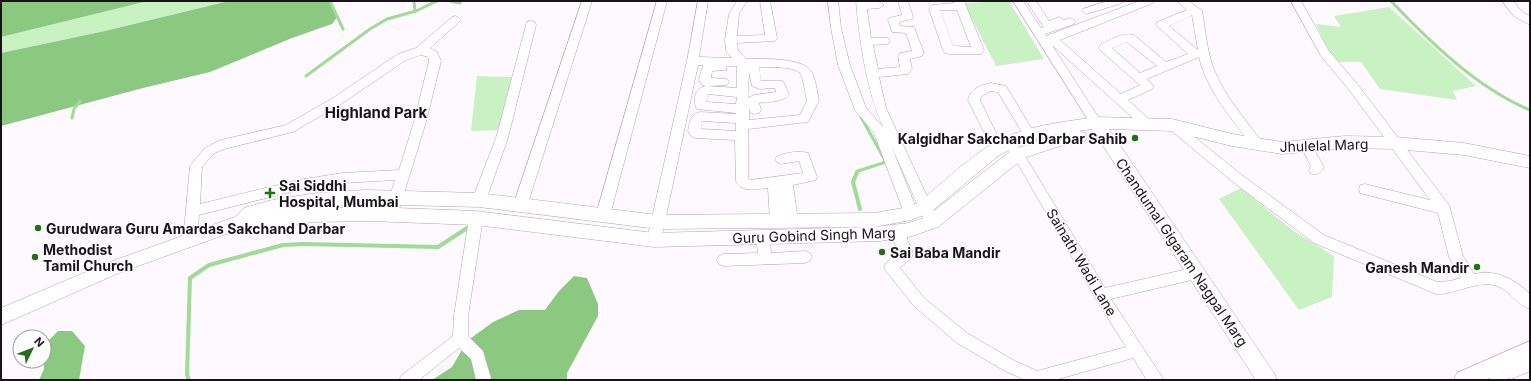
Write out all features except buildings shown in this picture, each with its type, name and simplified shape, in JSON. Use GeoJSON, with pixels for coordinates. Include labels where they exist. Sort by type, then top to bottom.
{"type":"FeatureCollection","features":[{"type":"Feature","properties":{"kind":"street"},"geometry":{"type":"LineString","coordinates":[[520,206],[587,1]]}},
{"type":"Feature","properties":{"kind":"street"},"geometry":{"type":"LineString","coordinates":[[603,215],[662,1]]}},
{"type":"Feature","properties":{"kind":"street"},"geometry":{"type":"LineString","coordinates":[[654,240],[693,61],[703,1]]}},
{"type":"Feature","properties":{"kind":"street"},"geometry":{"type":"LineString","coordinates":[[742,1],[734,14],[732,51],[747,65],[756,83],[760,85],[779,84],[783,94],[781,96],[754,99],[745,120]]}},
{"type":"Feature","properties":{"kind":"street"},"geometry":{"type":"LineString","coordinates":[[732,40],[771,38],[765,1]]}},
{"type":"Feature","properties":{"kind":"street"},"geometry":{"type":"LineString","coordinates":[[833,1],[836,28],[844,65],[861,110],[879,131],[923,214]]}},
{"type":"Feature","properties":{"kind":"street"},"geometry":{"type":"LineString","coordinates":[[873,74],[904,71],[906,69],[904,56],[918,53],[910,30],[896,29],[893,20],[908,18],[903,1]]}},
{"type":"Feature","properties":{"kind":"street"},"geometry":{"type":"LineString","coordinates":[[1018,1],[1044,38],[1099,128]]}},
{"type":"Feature","properties":{"kind":"street"},"geometry":{"type":"LineString","coordinates":[[1031,1],[1048,25],[1073,16],[1083,15],[1120,5],[1122,3],[1119,1]]}},
{"type":"Feature","properties":{"kind":"street"},"geometry":{"type":"LineString","coordinates":[[1044,38],[1149,1]]}},
{"type":"Feature","properties":{"kind":"street"},"geometry":{"type":"LineString","coordinates":[[1138,78],[1195,55],[1161,25],[1193,11],[1193,9],[1182,1]]}},
{"type":"Feature","properties":{"kind":"street"},"geometry":{"type":"LineString","coordinates":[[1296,1],[1325,52],[1354,88],[1444,209],[1456,257],[1470,280]]}},
{"type":"Feature","properties":{"kind":"street"},"geometry":{"type":"LineString","coordinates":[[1507,1],[1518,14],[1530,22]]}},
{"type":"Feature","properties":{"kind":"street"},"geometry":{"type":"LineString","coordinates":[[960,3],[977,51],[949,50],[934,9],[936,7],[960,3]]}},
{"type":"Feature","properties":{"kind":"street"},"geometry":{"type":"LineString","coordinates":[[879,5],[862,4],[862,25],[880,108],[890,121],[923,214]]}},
{"type":"Feature","properties":{"kind":"street"},"geometry":{"type":"LineString","coordinates":[[1197,11],[1204,57],[1211,76],[1257,144]]}},
{"type":"Feature","properties":{"kind":"street"},"geometry":{"type":"LineString","coordinates":[[1044,38],[1083,15]]}},
{"type":"Feature","properties":{"kind":"street"},"geometry":{"type":"LineString","coordinates":[[190,241],[196,166],[209,151],[221,145],[289,130],[337,101],[402,57],[420,50],[455,20]]}},
{"type":"Feature","properties":{"kind":"street"},"geometry":{"type":"LineString","coordinates":[[484,378],[478,356],[460,339],[461,316],[479,200],[502,138],[531,25]]}},
{"type":"Feature","properties":{"kind":"street"},"geometry":{"type":"LineString","coordinates":[[1044,38],[1120,99],[1148,124]]}},
{"type":"Feature","properties":{"kind":"street"},"geometry":{"type":"LineString","coordinates":[[1120,99],[1148,87],[1105,48],[1106,45],[1130,38],[1165,67]]}},
{"type":"Feature","properties":{"kind":"street"},"geometry":{"type":"LineString","coordinates":[[866,42],[884,41]]}},
{"type":"Feature","properties":{"kind":"street"},"geometry":{"type":"LineString","coordinates":[[391,214],[420,122],[435,61],[433,55],[427,51],[420,50]]}},
{"type":"Feature","properties":{"kind":"street"},"geometry":{"type":"LineString","coordinates":[[693,61],[747,65]]}},
{"type":"Feature","properties":{"kind":"street"},"geometry":{"type":"LineString","coordinates":[[785,64],[801,68],[806,73],[812,101],[804,119],[745,120],[701,106],[700,104],[702,92],[705,90],[743,88],[706,82],[704,80],[707,68],[785,64]]}},
{"type":"Feature","properties":{"kind":"street"},"geometry":{"type":"LineString","coordinates":[[747,65],[743,88],[745,120],[742,181],[748,185],[810,178],[811,176],[804,156],[781,159]]}},
{"type":"Feature","properties":{"kind":"street","name":"Sainath Wadi Lane"},"geometry":{"type":"LineString","coordinates":[[1030,136],[1002,89],[995,86],[986,87],[975,95],[974,100],[1008,149],[1156,380]]}},
{"type":"Feature","properties":{"kind":"street","name":"Guru Gobind Singh Marg"},"geometry":{"type":"LineString","coordinates":[[1008,149],[1059,140],[1099,128],[1120,124]]}},
{"type":"Feature","properties":{"kind":"street","name":"Jhulelal Marg"},"geometry":{"type":"LineString","coordinates":[[1120,124],[1172,125],[1232,140],[1282,148],[1345,142],[1395,143],[1464,149],[1530,162]]}},
{"type":"Feature","properties":{"kind":"street"},"geometry":{"type":"LineString","coordinates":[[1172,125],[1238,179],[1320,239],[1436,288],[1449,289],[1470,280],[1495,278],[1507,283],[1530,303]]}},
{"type":"Feature","properties":{"kind":"street","name":"Guru Gobind Singh Marg"},"geometry":{"type":"LineString","coordinates":[[1,317],[113,268],[241,222],[250,213],[317,200],[366,197],[479,200],[658,222],[783,213],[877,227],[898,232],[1008,149],[1030,136],[1044,130],[1099,128]]}},
{"type":"Feature","properties":{"kind":"street","name":"Chandumal Gigaram Nagpal Marg"},"geometry":{"type":"LineString","coordinates":[[1099,128],[1268,380]]}},
{"type":"Feature","properties":{"kind":"street"},"geometry":{"type":"LineString","coordinates":[[1306,146],[1318,167],[1315,170]]}},
{"type":"Feature","properties":{"kind":"street"},"geometry":{"type":"LineString","coordinates":[[192,211],[298,185],[343,178],[404,175]]}},
{"type":"Feature","properties":{"kind":"street"},"geometry":{"type":"LineString","coordinates":[[780,182],[783,213]]}},
{"type":"Feature","properties":{"kind":"street"},"geometry":{"type":"LineString","coordinates":[[1365,189],[1390,194],[1444,209]]}},
{"type":"Feature","properties":{"kind":"street","name":"Guru Gobind Singh Marg"},"geometry":{"type":"LineString","coordinates":[[241,222],[250,226],[312,215],[391,214],[476,218],[654,240],[763,238],[877,227],[923,214]]}},
{"type":"Feature","properties":{"kind":"street"},"geometry":{"type":"LineString","coordinates":[[898,232],[906,254],[891,267],[919,302],[962,338],[1008,366],[1037,378],[1136,351]]}},
{"type":"Feature","properties":{"kind":"street"},"geometry":{"type":"LineString","coordinates":[[763,238],[765,259]]}},
{"type":"Feature","properties":{"kind":"street"},"geometry":{"type":"LineString","coordinates":[[724,260],[805,257]]}},
{"type":"Feature","properties":{"kind":"street"},"geometry":{"type":"LineString","coordinates":[[1101,295],[1196,273]]}},
{"type":"Feature","properties":{"kind":"street"},"geometry":{"type":"LineString","coordinates":[[407,380],[460,339]]}},
{"type":"Feature","properties":{"kind":"street"},"geometry":{"type":"LineString","coordinates":[[1464,380],[1515,366]]}},
{"type":"Feature","properties":{"kind":"green space"},"geometry":{"type":"Polygon","coordinates":[[[1,1],[148,1],[1,37],[1,1]]]}},
{"type":"Feature","properties":{"kind":"green space"},"geometry":{"type":"Polygon","coordinates":[[[148,1],[229,1],[105,31],[1,53],[1,37],[148,1]]]}},
{"type":"Feature","properties":{"kind":"green space"},"geometry":{"type":"Polygon","coordinates":[[[229,1],[329,1],[338,16],[332,24],[292,38],[210,72],[143,88],[1,126],[1,53],[105,31],[229,1]]]}},
{"type":"Feature","properties":{"kind":"green space"},"geometry":{"type":"Polygon","coordinates":[[[1009,1],[1044,59],[996,66],[964,3],[1009,1]]]}},
{"type":"Feature","properties":{"kind":"green space"},"geometry":{"type":"Polygon","coordinates":[[[1389,7],[1476,86],[1453,91],[1457,100],[1380,89],[1361,62],[1336,62],[1326,46],[1316,24],[1341,27],[1334,16],[1389,7]]]}},
{"type":"Feature","properties":{"kind":"green space"},"geometry":{"type":"Polygon","coordinates":[[[477,76],[512,77],[501,130],[471,131],[477,76]]]}},
{"type":"Feature","properties":{"kind":"green space"},"geometry":{"type":"Polygon","coordinates":[[[1241,188],[1292,230],[1334,256],[1332,297],[1299,310],[1219,199],[1241,188]]]}},
{"type":"Feature","properties":{"kind":"green space"},"geometry":{"type":"Polygon","coordinates":[[[574,276],[587,278],[598,304],[598,316],[567,373],[567,380],[432,380],[452,367],[467,341],[493,322],[519,310],[545,310],[559,291],[574,276]]]}},
{"type":"Feature","properties":{"kind":"green space"},"geometry":{"type":"Polygon","coordinates":[[[58,331],[72,331],[85,346],[79,380],[39,380],[44,369],[52,369],[52,337],[58,331]]]}},
{"type":"Feature","properties":{"kind":"waterway"},"geometry":{"type":"LineString","coordinates":[[330,1],[343,29]]}},
{"type":"Feature","properties":{"kind":"waterway"},"geometry":{"type":"LineString","coordinates":[[414,1],[415,11]]}},
{"type":"Feature","properties":{"kind":"waterway"},"geometry":{"type":"LineString","coordinates":[[415,11],[437,1]]}},
{"type":"Feature","properties":{"kind":"waterway"},"geometry":{"type":"LineString","coordinates":[[450,1],[460,3]]}},
{"type":"Feature","properties":{"kind":"waterway"},"geometry":{"type":"LineString","coordinates":[[1391,1],[1455,63],[1473,77],[1510,101],[1530,110]]}},
{"type":"Feature","properties":{"kind":"waterway"},"geometry":{"type":"LineString","coordinates":[[306,76],[370,29],[387,19],[415,11]]}},
{"type":"Feature","properties":{"kind":"waterway"},"geometry":{"type":"LineString","coordinates":[[72,118],[74,109],[80,101]]}},
{"type":"Feature","properties":{"kind":"waterway"},"geometry":{"type":"LineString","coordinates":[[857,173],[858,171],[886,162],[861,117]]}},
{"type":"Feature","properties":{"kind":"waterway"},"geometry":{"type":"LineString","coordinates":[[857,172],[853,182],[860,209]]}},
{"type":"Feature","properties":{"kind":"waterway"},"geometry":{"type":"LineString","coordinates":[[189,380],[187,375],[190,278],[209,265],[283,245],[304,244],[438,247],[467,228]]}},
{"type":"Feature","properties":{"kind":"place","name":"Kalgidhar Sakchand Darbar Sahib"},"geometry":{"type":"Point","coordinates":[1135,138]}},
{"type":"Feature","properties":{"kind":"place","name":"Sai Siddhi Hospital, Mumbai"},"geometry":{"type":"Point","coordinates":[270,193]}},
{"type":"Feature","properties":{"kind":"place","name":"Gurudwara Guru Amardas Sakchand Darbar"},"geometry":{"type":"Point","coordinates":[38,228]}},
{"type":"Feature","properties":{"kind":"place","name":"Sai Baba Mandir"},"geometry":{"type":"Point","coordinates":[882,252]}},
{"type":"Feature","properties":{"kind":"place","name":"Methodist Tamil Church"},"geometry":{"type":"Point","coordinates":[35,257]}},
{"type":"Feature","properties":{"kind":"place","name":"Ganesh Mandir"},"geometry":{"type":"Point","coordinates":[1477,267]}},
{"type":"Feature","properties":{"kind":"district","name":"Highland Park"},"geometry":{"type":"Point","coordinates":[376,112]}}]}
